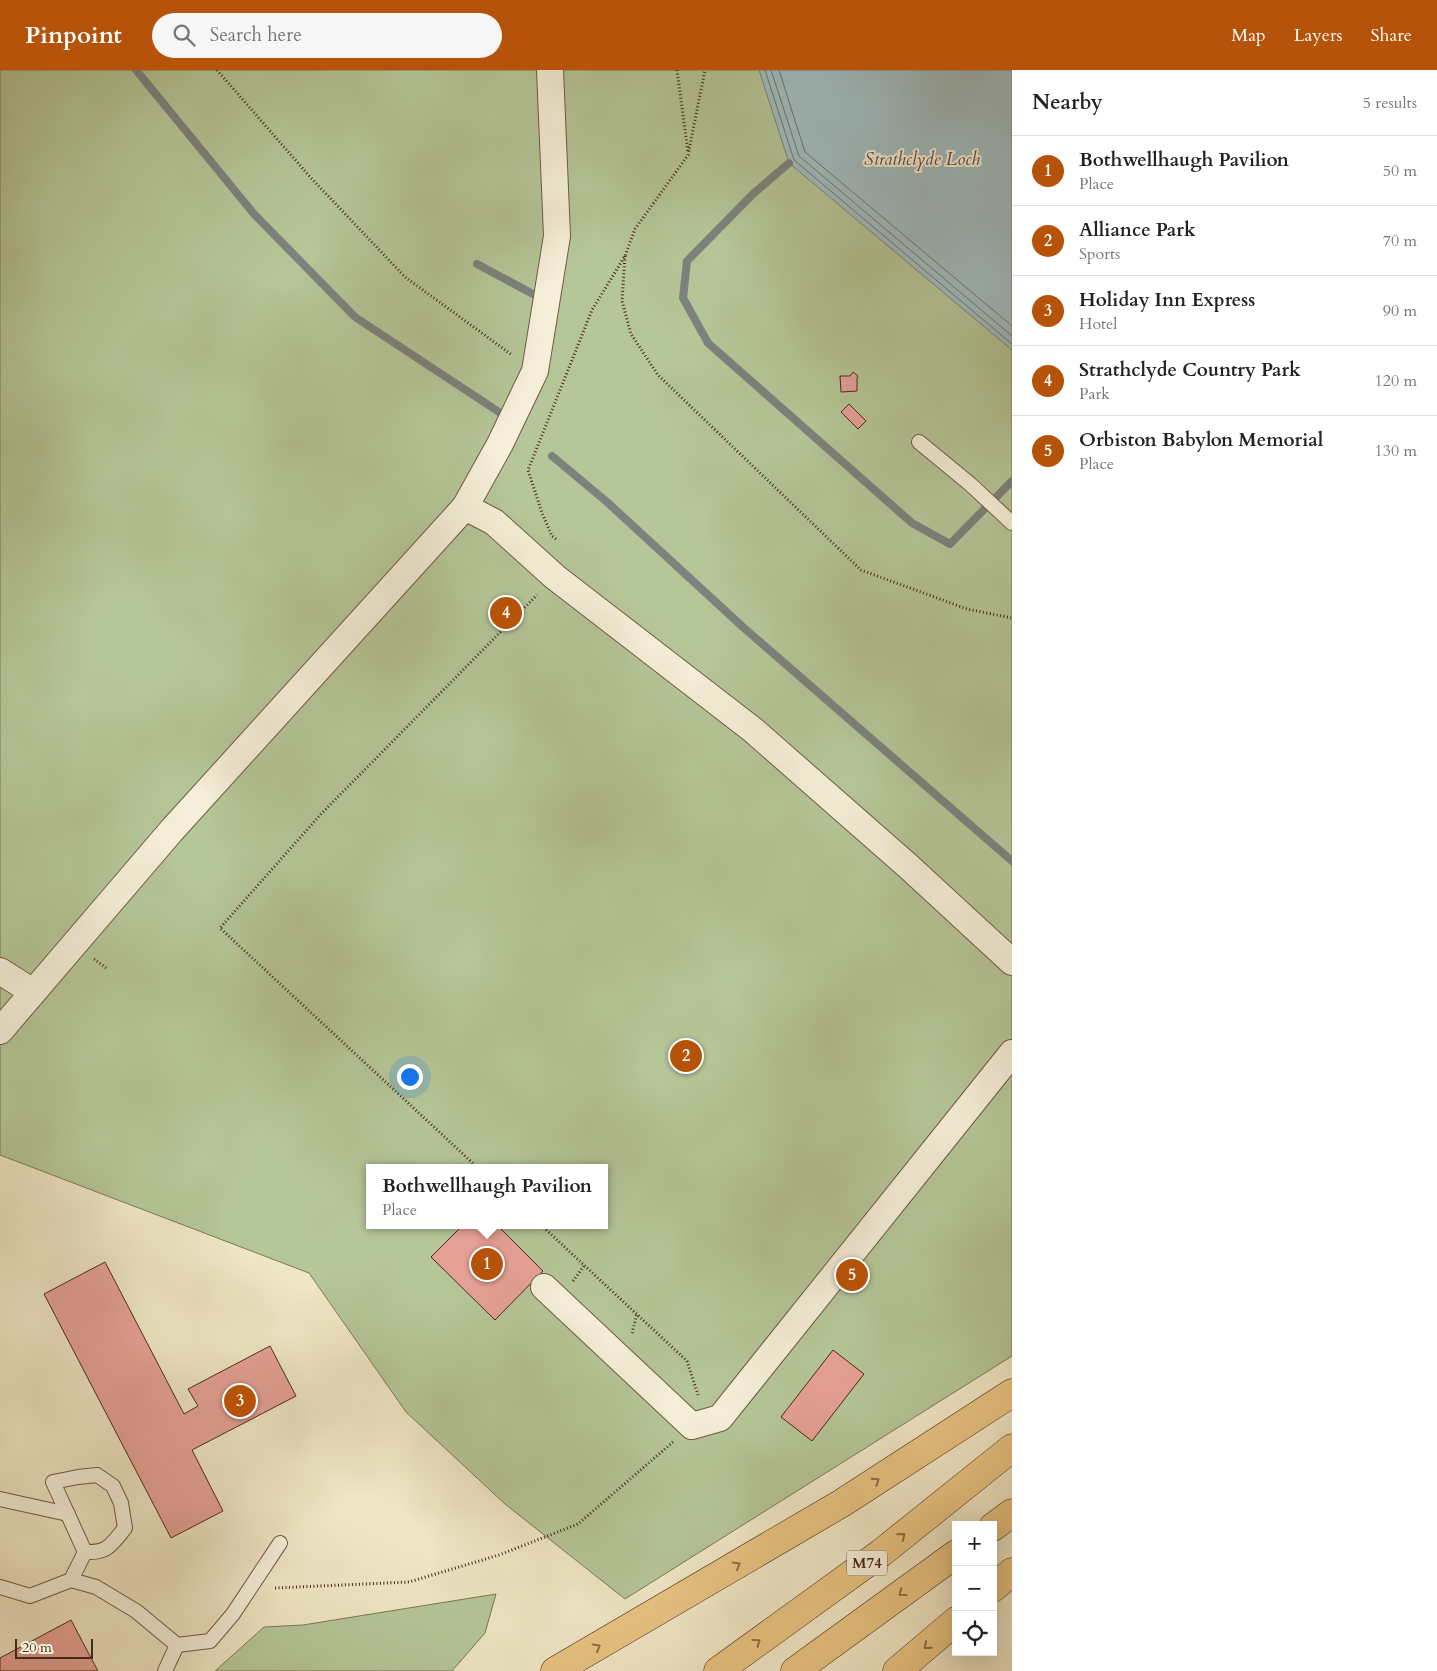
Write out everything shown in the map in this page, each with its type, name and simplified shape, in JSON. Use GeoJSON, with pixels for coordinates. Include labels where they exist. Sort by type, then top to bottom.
{"type":"FeatureCollection","features":[{"type":"Feature","properties":{"kind":"highway"},"geometry":{"type":"LineString","coordinates":[[554,1671],[842,1503],[1012,1393]]}},
{"type":"Feature","properties":{"kind":"highway","name":"M74"},"geometry":{"type":"LineString","coordinates":[[718,1671],[881,1553],[1012,1448]]}},
{"type":"Feature","properties":{"kind":"highway"},"geometry":{"type":"LineString","coordinates":[[997,1524],[1012,1513]]}},
{"type":"Feature","properties":{"kind":"highway","name":"M74"},"geometry":{"type":"LineString","coordinates":[[794,1671],[952,1557]]}},
{"type":"Feature","properties":{"kind":"highway"},"geometry":{"type":"LineString","coordinates":[[997,1585],[1012,1572]]}},
{"type":"Feature","properties":{"kind":"highway"},"geometry":{"type":"LineString","coordinates":[[897,1671],[952,1624]]}},
{"type":"Feature","properties":{"kind":"street"},"geometry":{"type":"LineString","coordinates":[[0,1031],[172,830],[465,507],[500,444],[535,371],[557,236],[550,70]]}},
{"type":"Feature","properties":{"kind":"street"},"geometry":{"type":"LineString","coordinates":[[465,507],[494,522],[555,577],[753,730],[908,866],[1012,962]]}},
{"type":"Feature","properties":{"kind":"street"},"geometry":{"type":"LineString","coordinates":[[0,971],[33,992]]}},
{"type":"Feature","properties":{"kind":"street"},"geometry":{"type":"LineString","coordinates":[[544,1287],[699,1424],[720,1418],[1012,1053]]}},
{"type":"Feature","properties":{"kind":"lane"},"geometry":{"type":"LineString","coordinates":[[918,442],[970,484],[1012,523]]}},
{"type":"Feature","properties":{"kind":"lane"},"geometry":{"type":"LineString","coordinates":[[97,1475],[114,1486],[121,1504],[125,1528],[110,1547],[98,1552],[85,1552],[53,1482],[97,1475]]}},
{"type":"Feature","properties":{"kind":"lane"},"geometry":{"type":"LineString","coordinates":[[0,1499],[68,1514]]}},
{"type":"Feature","properties":{"kind":"lane"},"geometry":{"type":"LineString","coordinates":[[0,1587],[30,1596],[71,1580],[96,1587],[136,1611],[176,1644],[210,1641],[233,1614],[280,1544]]}},
{"type":"Feature","properties":{"kind":"lane"},"geometry":{"type":"LineString","coordinates":[[71,1580],[85,1552]]}},
{"type":"Feature","properties":{"kind":"lane"},"geometry":{"type":"LineString","coordinates":[[165,1671],[176,1644]]}},
{"type":"Feature","properties":{"kind":"path"},"geometry":{"type":"LineString","coordinates":[[217,70],[311,178],[405,277],[535,371]]}},
{"type":"Feature","properties":{"kind":"path"},"geometry":{"type":"LineString","coordinates":[[677,70],[688,155]]}},
{"type":"Feature","properties":{"kind":"path"},"geometry":{"type":"LineString","coordinates":[[558,542],[552,536],[542,513],[528,470],[592,310],[625,256],[635,229],[688,155],[705,70]]}},
{"type":"Feature","properties":{"kind":"path"},"geometry":{"type":"LineString","coordinates":[[625,256],[622,301],[632,334],[658,375],[861,570],[966,609],[1012,618]]}},
{"type":"Feature","properties":{"kind":"path"},"geometry":{"type":"LineString","coordinates":[[474,1164],[220,928],[321,814],[555,577]]}},
{"type":"Feature","properties":{"kind":"path"},"geometry":{"type":"LineString","coordinates":[[249,1589],[409,1582],[498,1555],[578,1524],[699,1424],[688,1361],[545,1229]]}},
{"type":"Feature","properties":{"kind":"green space"},"geometry":{"type":"Polygon","coordinates":[[[0,70],[1012,70],[1012,1356],[625,1599],[505,1504],[406,1412],[309,1273],[0,1155],[0,70]]]}},
{"type":"Feature","properties":{"kind":"green space"},"geometry":{"type":"Polygon","coordinates":[[[496,1594],[485,1633],[452,1671],[215,1671],[264,1627],[303,1625],[496,1594]]]}},
{"type":"Feature","properties":{"kind":"water","name":"Strathclyde Loch"},"geometry":{"type":"Polygon","coordinates":[[[759,70],[1012,70],[1012,350],[789,163],[759,70]]]}},
{"type":"Feature","properties":{"kind":"building"},"geometry":{"type":"Polygon","coordinates":[[[853,372],[858,376],[857,391],[841,392],[840,376],[850,376],[853,372]]]}},
{"type":"Feature","properties":{"kind":"building"},"geometry":{"type":"Polygon","coordinates":[[[849,404],[866,421],[858,429],[841,412],[849,404]]]}},
{"type":"Feature","properties":{"kind":"building"},"geometry":{"type":"Polygon","coordinates":[[[459,1229],[501,1229],[543,1271],[495,1320],[431,1257],[459,1229]]]}},
{"type":"Feature","properties":{"kind":"building"},"geometry":{"type":"Polygon","coordinates":[[[105,1262],[184,1414],[198,1406],[188,1389],[270,1346],[296,1396],[192,1450],[223,1511],[171,1538],[44,1294],[105,1262]]]}},
{"type":"Feature","properties":{"kind":"building"},"geometry":{"type":"Polygon","coordinates":[[[833,1350],[864,1374],[812,1441],[781,1417],[833,1350]]]}},
{"type":"Feature","properties":{"kind":"building"},"geometry":{"type":"Polygon","coordinates":[[[71,1620],[98,1671],[0,1671],[0,1658],[71,1620]]]}},
{"type":"Feature","properties":{"kind":"waterway"},"geometry":{"type":"LineString","coordinates":[[136,70],[254,214],[355,317],[499,412]]}},
{"type":"Feature","properties":{"kind":"waterway"},"geometry":{"type":"LineString","coordinates":[[789,163],[753,194],[687,261],[683,298],[708,343],[912,523],[950,544],[1012,481]]}},
{"type":"Feature","properties":{"kind":"waterway"},"geometry":{"type":"LineString","coordinates":[[477,264],[533,294]]}},
{"type":"Feature","properties":{"kind":"waterway"},"geometry":{"type":"LineString","coordinates":[[552,456],[607,502],[744,628],[1012,861]]}},
{"type":"Feature","properties":{"kind":"place","name":"Strathclyde Country Park"},"geometry":{"type":"Point","coordinates":[506,613]}},
{"type":"Feature","properties":{"kind":"place","name":"Alliance Park"},"geometry":{"type":"Point","coordinates":[686,1056]}},
{"type":"Feature","properties":{"kind":"place","name":"Bothwellhaugh Pavilion"},"geometry":{"type":"Point","coordinates":[487,1264]}},
{"type":"Feature","properties":{"kind":"place","name":"Orbiston Babylon Memorial"},"geometry":{"type":"Point","coordinates":[852,1275]}},
{"type":"Feature","properties":{"kind":"place","name":"Holiday Inn Express"},"geometry":{"type":"Point","coordinates":[240,1401]}}]}
